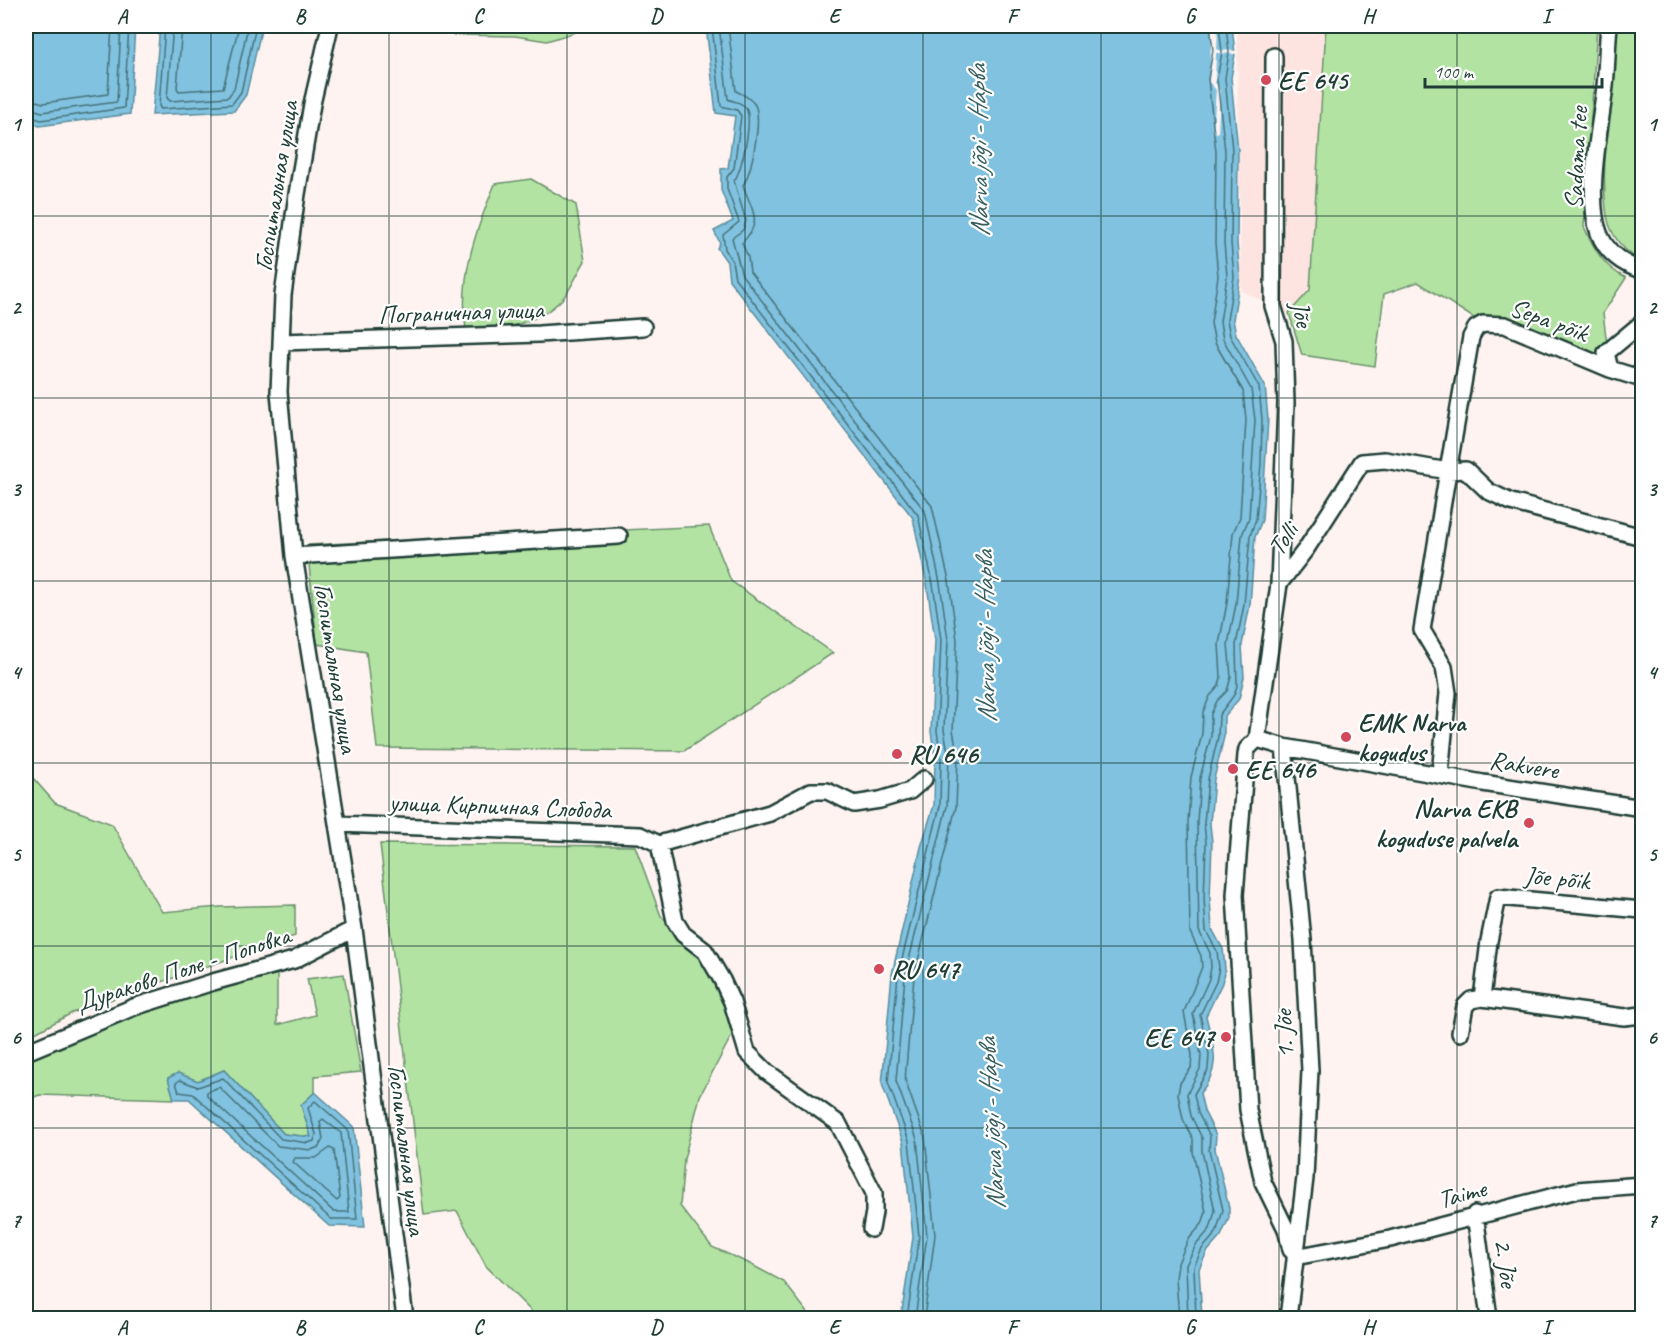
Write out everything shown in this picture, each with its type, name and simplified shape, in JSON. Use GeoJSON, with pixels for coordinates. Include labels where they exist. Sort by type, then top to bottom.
{"type":"FeatureCollection","features":[{"type":"Feature","properties":{"kind":"street","name":"Госпитальная улица"},"geometry":{"type":"LineString","coordinates":[[330,26],[312,104],[297,194],[283,295],[279,392],[294,556],[354,929],[405,1318]]}},
{"type":"Feature","properties":{"kind":"street","name":"Sadama tee"},"geometry":{"type":"LineString","coordinates":[[1609,26],[1596,158],[1596,222],[1603,242],[1611,252],[1630,267],[1642,270]]}},
{"type":"Feature","properties":{"kind":"street","name":"Jõe"},"geometry":{"type":"LineString","coordinates":[[1274,56],[1273,306],[1284,341],[1286,403],[1279,584]]}},
{"type":"Feature","properties":{"kind":"street"},"geometry":{"type":"LineString","coordinates":[[1610,369],[1606,353],[1642,323]]}},
{"type":"Feature","properties":{"kind":"street","name":"Sepa põik"},"geometry":{"type":"LineString","coordinates":[[1448,471],[1471,336],[1476,328],[1483,324],[1505,325],[1610,369],[1642,379]]}},
{"type":"Feature","properties":{"kind":"street","name":"Пограничная улица"},"geometry":{"type":"LineString","coordinates":[[281,342],[643,327]]}},
{"type":"Feature","properties":{"kind":"street","name":"Tolli"},"geometry":{"type":"LineString","coordinates":[[1295,1257],[1286,1229],[1263,1182],[1248,1110],[1235,895],[1245,755],[1247,749],[1257,739],[1279,584],[1306,549],[1362,462],[1385,460],[1448,471],[1466,470],[1488,491],[1511,502],[1642,537]]}},
{"type":"Feature","properties":{"kind":"street"},"geometry":{"type":"LineString","coordinates":[[1440,774],[1448,693],[1444,667],[1422,630],[1448,471]]}},
{"type":"Feature","properties":{"kind":"street"},"geometry":{"type":"LineString","coordinates":[[294,556],[619,536]]}},
{"type":"Feature","properties":{"kind":"street","name":"Rakvere"},"geometry":{"type":"LineString","coordinates":[[1257,739],[1284,747],[1483,783],[1642,808]]}},
{"type":"Feature","properties":{"kind":"street","name":"1. Jõe"},"geometry":{"type":"LineString","coordinates":[[1284,747],[1303,940],[1310,1070],[1307,1092],[1309,1131],[1288,1318]]}},
{"type":"Feature","properties":{"kind":"street"},"geometry":{"type":"LineString","coordinates":[[871,1229],[874,1193],[838,1123],[767,1072],[747,1052],[732,1002],[722,980],[705,951],[682,934],[675,921],[659,844],[770,813],[811,791],[827,791],[854,804],[880,800],[910,791],[924,779]]}},
{"type":"Feature","properties":{"kind":"street","name":"улица Кирпичная Слобода"},"geometry":{"type":"LineString","coordinates":[[336,824],[640,835],[659,844]]}},
{"type":"Feature","properties":{"kind":"street","name":"Jõe põik"},"geometry":{"type":"LineString","coordinates":[[1482,998],[1489,941],[1498,897],[1642,910]]}},
{"type":"Feature","properties":{"kind":"street","name":"Дураково Поле - Поповка"},"geometry":{"type":"LineString","coordinates":[[26,1052],[134,1007],[294,960],[354,929]]}},
{"type":"Feature","properties":{"kind":"street"},"geometry":{"type":"LineString","coordinates":[[1460,1033],[1465,1006],[1471,1000],[1482,998],[1624,1017],[1642,1015]]}},
{"type":"Feature","properties":{"kind":"street","name":"Taime"},"geometry":{"type":"LineString","coordinates":[[1295,1257],[1390,1239],[1475,1214],[1577,1190],[1642,1185]]}},
{"type":"Feature","properties":{"kind":"street","name":"2. Jõe"},"geometry":{"type":"LineString","coordinates":[[1475,1214],[1489,1318]]}},
{"type":"Feature","properties":{"kind":"shaded area"},"geometry":{"type":"Polygon","coordinates":[[[1237,26],[1327,26],[1310,290],[1289,313],[1241,291],[1237,26]]]}},
{"type":"Feature","properties":{"kind":"green space"},"geometry":{"type":"Polygon","coordinates":[[[436,26],[579,26],[576,32],[547,41],[515,36],[454,35],[436,26]]]}},
{"type":"Feature","properties":{"kind":"green space"},"geometry":{"type":"Polygon","coordinates":[[[1326,26],[1597,26],[1584,227],[1605,263],[1626,278],[1603,313],[1610,369],[1483,324],[1418,282],[1384,294],[1375,366],[1302,355],[1289,313],[1310,290],[1326,26]]]}},
{"type":"Feature","properties":{"kind":"green space"},"geometry":{"type":"Polygon","coordinates":[[[1616,26],[1642,26],[1642,126],[1637,209],[1642,210],[1642,261],[1620,244],[1611,229],[1606,212],[1605,161],[1616,26]]]}},
{"type":"Feature","properties":{"kind":"green space"},"geometry":{"type":"Polygon","coordinates":[[[531,179],[576,205],[585,261],[564,297],[543,314],[506,327],[466,330],[464,310],[470,255],[495,184],[531,179]]]}},
{"type":"Feature","properties":{"kind":"green space"},"geometry":{"type":"Polygon","coordinates":[[[709,526],[731,581],[833,653],[684,751],[377,748],[366,652],[317,644],[307,545],[709,526]]]}},
{"type":"Feature","properties":{"kind":"green space"},"geometry":{"type":"Polygon","coordinates":[[[26,770],[55,803],[112,824],[162,912],[220,907],[295,905],[295,936],[72,1013],[26,1038],[26,770]]]}},
{"type":"Feature","properties":{"kind":"green space"},"geometry":{"type":"Polygon","coordinates":[[[380,844],[635,846],[661,916],[711,970],[734,1031],[700,1096],[684,1159],[680,1206],[712,1247],[784,1282],[812,1318],[538,1318],[486,1266],[457,1211],[424,1215],[380,844]]]}},
{"type":"Feature","properties":{"kind":"green space"},"geometry":{"type":"Polygon","coordinates":[[[277,974],[277,1025],[315,1015],[307,979],[344,974],[361,1072],[315,1076],[315,1092],[301,1105],[311,1137],[284,1134],[224,1070],[198,1081],[178,1073],[168,1078],[174,1099],[39,1095],[26,1101],[26,1061],[86,1034],[149,1010],[213,990],[277,974]]]}},
{"type":"Feature","properties":{"kind":"water"},"geometry":{"type":"Polygon","coordinates":[[[31,26],[135,26],[130,114],[39,126],[26,120],[26,69],[31,26]]]}},
{"type":"Feature","properties":{"kind":"water"},"geometry":{"type":"Polygon","coordinates":[[[160,26],[262,26],[246,95],[234,111],[152,115],[160,26]]]}},
{"type":"Feature","properties":{"kind":"water","name":"Narva jõgi - Нарва"},"geometry":{"type":"Polygon","coordinates":[[[706,26],[1232,26],[1235,54],[1231,78],[1238,150],[1237,243],[1240,277],[1233,320],[1236,334],[1265,386],[1268,419],[1262,520],[1255,537],[1250,605],[1242,645],[1244,677],[1239,699],[1224,717],[1224,737],[1214,779],[1210,824],[1212,929],[1223,949],[1225,968],[1222,983],[1206,1016],[1213,1047],[1214,1065],[1212,1074],[1200,1093],[1204,1111],[1216,1135],[1215,1149],[1229,1208],[1229,1218],[1221,1236],[1207,1252],[1199,1269],[1202,1318],[901,1318],[913,1237],[903,1142],[882,1084],[892,974],[921,847],[934,805],[935,757],[931,732],[935,640],[927,585],[913,518],[729,280],[727,262],[717,248],[720,243],[714,231],[733,221],[721,190],[721,169],[728,168],[735,116],[716,113],[706,26]]]}},
{"type":"Feature","properties":{"kind":"water"},"geometry":{"type":"Polygon","coordinates":[[[224,1070],[284,1134],[311,1137],[301,1105],[315,1092],[354,1127],[365,1227],[329,1226],[189,1099],[174,1099],[168,1078],[178,1073],[198,1081],[224,1070]]]}},
{"type":"Feature","properties":{"kind":"pier"},"geometry":{"type":"Polygon","coordinates":[[[1212,26],[1218,26],[1217,50],[1238,51],[1238,54],[1216,53],[1215,82],[1220,91],[1218,133],[1213,132],[1216,90],[1209,82],[1212,26]]]}},
{"type":"Feature","properties":{"kind":"place","name":"EE 645"},"geometry":{"type":"Point","coordinates":[1266,80]}},
{"type":"Feature","properties":{"kind":"place","name":"EMK Narva kogudus"},"geometry":{"type":"Point","coordinates":[1346,737]}},
{"type":"Feature","properties":{"kind":"place","name":"RU 646"},"geometry":{"type":"Point","coordinates":[897,754]}},
{"type":"Feature","properties":{"kind":"place","name":"EE 646"},"geometry":{"type":"Point","coordinates":[1233,769]}},
{"type":"Feature","properties":{"kind":"place","name":"Narva EKB koguduse palvela"},"geometry":{"type":"Point","coordinates":[1529,823]}},
{"type":"Feature","properties":{"kind":"place","name":"RU 647"},"geometry":{"type":"Point","coordinates":[879,969]}},
{"type":"Feature","properties":{"kind":"place","name":"EE 647"},"geometry":{"type":"Point","coordinates":[1226,1037]}}]}
